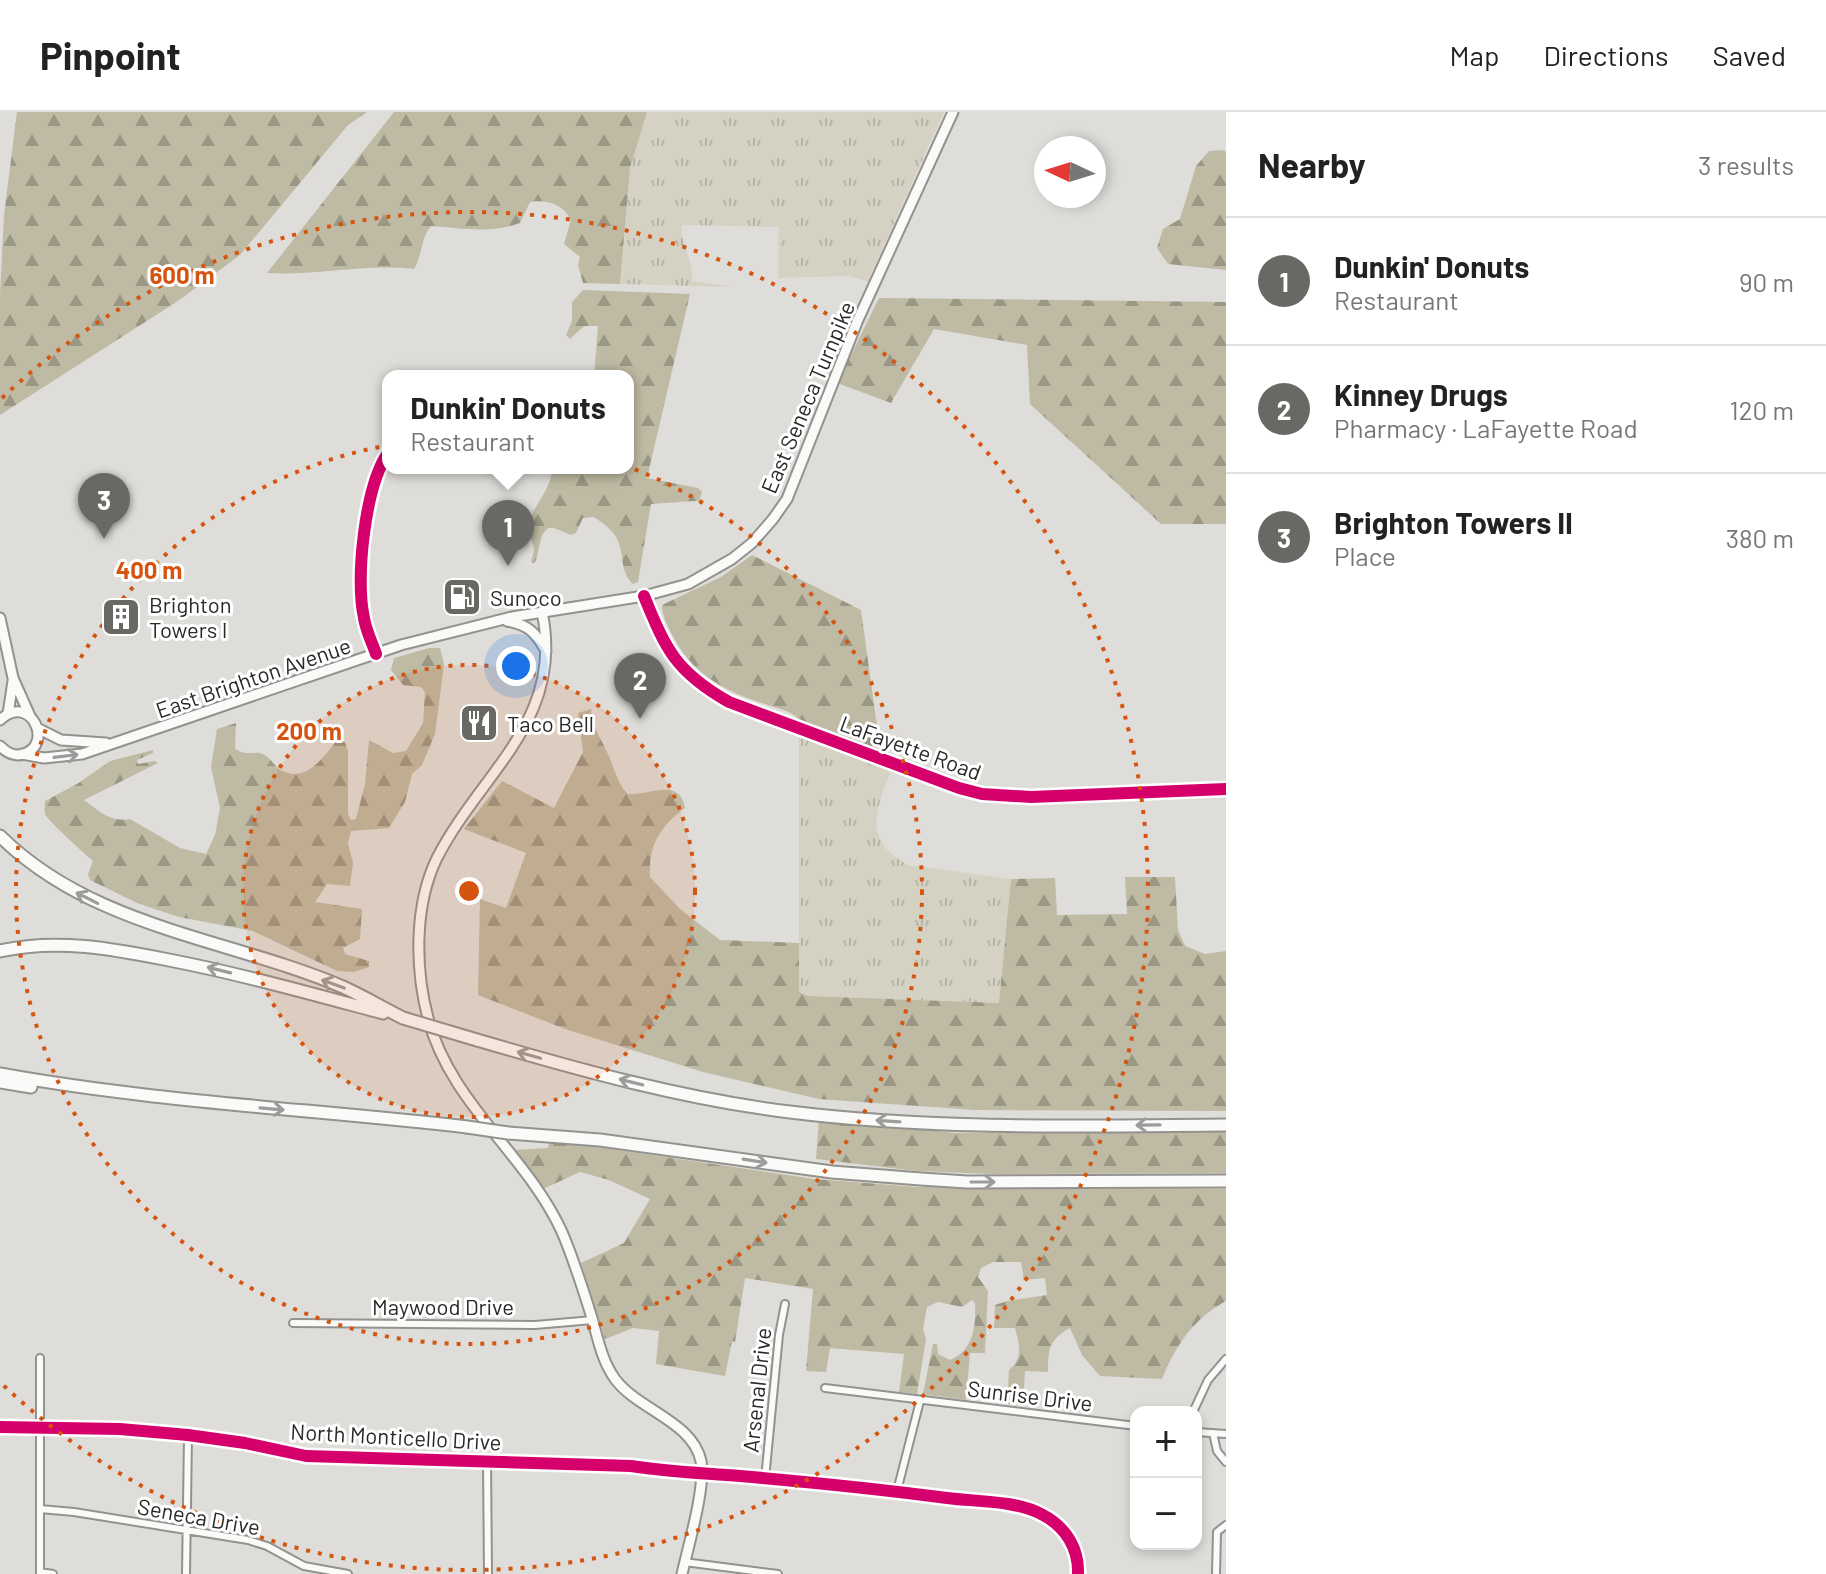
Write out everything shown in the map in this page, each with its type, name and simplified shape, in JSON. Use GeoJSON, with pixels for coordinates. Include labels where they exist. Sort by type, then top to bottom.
{"type":"FeatureCollection","features":[{"type":"Feature","properties":{"kind":"highway"},"geometry":{"type":"LineString","coordinates":[[0,836],[52,878],[110,909],[343,987],[403,1018]]}},
{"type":"Feature","properties":{"kind":"highway"},"geometry":{"type":"LineString","coordinates":[[6,950],[39,945],[118,950],[208,967],[652,1087],[787,1112],[965,1125],[1226,1125]]}},
{"type":"Feature","properties":{"kind":"highway"},"geometry":{"type":"LineString","coordinates":[[0,1074],[88,1089],[241,1106],[600,1140],[832,1172],[967,1182],[1226,1181]]}},
{"type":"Feature","properties":{"kind":"highway"},"geometry":{"type":"LineString","coordinates":[[0,1082],[124,1101],[178,1106],[241,1106]]}},
{"type":"Feature","properties":{"kind":"main road","name":"East Seneca Turnpike"},"geometry":{"type":"LineString","coordinates":[[542,612],[644,596],[688,584],[732,559],[752,543],[773,519],[787,499],[857,322],[953,112]]}},
{"type":"Feature","properties":{"kind":"main road","name":"East Brighton Avenue"},"geometry":{"type":"LineString","coordinates":[[0,746],[7,753],[44,758],[82,754],[376,654],[500,620],[542,612]]}},
{"type":"Feature","properties":{"kind":"main road"},"geometry":{"type":"LineString","coordinates":[[542,612],[547,653],[538,701],[523,731],[465,813],[437,859],[426,886],[421,924],[422,987],[429,1023],[450,1071],[481,1118],[542,1196],[560,1229],[576,1266],[600,1348],[616,1381],[693,1443],[702,1474],[682,1574]]}},
{"type":"Feature","properties":{"kind":"main road"},"geometry":{"type":"LineString","coordinates":[[0,618],[13,678],[38,734],[33,747],[22,754]]}},
{"type":"Feature","properties":{"kind":"main road"},"geometry":{"type":"LineString","coordinates":[[500,620],[523,624],[531,629],[547,653]]}},
{"type":"Feature","properties":{"kind":"main road"},"geometry":{"type":"LineString","coordinates":[[3,717],[13,678]]}},
{"type":"Feature","properties":{"kind":"main road"},"geometry":{"type":"LineString","coordinates":[[3,717],[17,712],[30,716]]}},
{"type":"Feature","properties":{"kind":"main road"},"geometry":{"type":"LineString","coordinates":[[37,728],[61,740],[109,743]]}},
{"type":"Feature","properties":{"kind":"street"},"geometry":{"type":"LineString","coordinates":[[376,654],[363,618],[361,596],[373,485],[382,466]]}},
{"type":"Feature","properties":{"kind":"street","name":"LaFayette Road"},"geometry":{"type":"LineString","coordinates":[[644,596],[670,653],[701,686],[729,702],[959,788],[982,794],[1031,797],[1226,789]]}},
{"type":"Feature","properties":{"kind":"street","name":"Arsenal Drive"},"geometry":{"type":"LineString","coordinates":[[765,1479],[779,1335],[785,1304]]}},
{"type":"Feature","properties":{"kind":"street","name":"Maywood Drive"},"geometry":{"type":"LineString","coordinates":[[293,1323],[535,1325],[593,1320]]}},
{"type":"Feature","properties":{"kind":"street"},"geometry":{"type":"LineString","coordinates":[[40,1358],[40,1573],[53,1574]]}},
{"type":"Feature","properties":{"kind":"street"},"geometry":{"type":"LineString","coordinates":[[1196,1406],[1208,1380],[1226,1359]]}},
{"type":"Feature","properties":{"kind":"street","name":"Sunrise Drive"},"geometry":{"type":"LineString","coordinates":[[825,1388],[1130,1425]]}},
{"type":"Feature","properties":{"kind":"street"},"geometry":{"type":"LineString","coordinates":[[897,1491],[920,1401]]}},
{"type":"Feature","properties":{"kind":"street","name":"North Monticello Drive"},"geometry":{"type":"LineString","coordinates":[[0,1427],[120,1429],[188,1435],[306,1456],[600,1463],[897,1491],[1017,1507],[1041,1513],[1071,1541],[1076,1550],[1078,1574]]}},
{"type":"Feature","properties":{"kind":"street"},"geometry":{"type":"LineString","coordinates":[[1202,1432],[1226,1434]]}},
{"type":"Feature","properties":{"kind":"street"},"geometry":{"type":"LineString","coordinates":[[1213,1433],[1217,1451],[1226,1462]]}},
{"type":"Feature","properties":{"kind":"street"},"geometry":{"type":"LineString","coordinates":[[186,1574],[188,1435]]}},
{"type":"Feature","properties":{"kind":"street"},"geometry":{"type":"LineString","coordinates":[[487,1461],[488,1574]]}},
{"type":"Feature","properties":{"kind":"street","name":"Seneca Drive"},"geometry":{"type":"LineString","coordinates":[[40,1509],[248,1540],[267,1546],[304,1566],[348,1574]]}},
{"type":"Feature","properties":{"kind":"street"},"geometry":{"type":"LineString","coordinates":[[1216,1574],[1217,1532],[1226,1525]]}},
{"type":"Feature","properties":{"kind":"street"},"geometry":{"type":"LineString","coordinates":[[684,1562],[778,1574]]}},
{"type":"Feature","properties":{"kind":"green space"},"geometry":{"type":"Polygon","coordinates":[[[17,112],[367,112],[348,125],[240,255],[178,301],[0,415],[4,215],[17,112]]]}},
{"type":"Feature","properties":{"kind":"green space"},"geometry":{"type":"Polygon","coordinates":[[[394,112],[647,112],[630,168],[620,284],[583,283],[578,265],[580,257],[564,244],[571,220],[559,206],[542,201],[530,202],[520,223],[508,226],[476,229],[431,226],[414,269],[267,273],[394,112]]]}},
{"type":"Feature","properties":{"kind":"green space"},"geometry":{"type":"Polygon","coordinates":[[[647,112],[944,112],[868,281],[848,276],[778,278],[779,227],[682,225],[692,281],[732,287],[620,284],[630,168],[647,112]]]}},
{"type":"Feature","properties":{"kind":"green space"},"geometry":{"type":"Polygon","coordinates":[[[1209,151],[1226,152],[1226,270],[1168,264],[1157,248],[1163,229],[1180,219],[1196,166],[1209,151]]]}},
{"type":"Feature","properties":{"kind":"green space"},"geometry":{"type":"Polygon","coordinates":[[[583,290],[690,294],[647,478],[698,488],[702,492],[699,501],[651,504],[638,582],[633,584],[625,573],[618,540],[610,529],[594,517],[583,518],[576,533],[571,535],[548,528],[542,535],[536,560],[531,562],[534,549],[529,523],[551,474],[634,474],[634,370],[594,370],[598,326],[584,326],[570,339],[566,335],[572,321],[572,302],[583,290]]]}},
{"type":"Feature","properties":{"kind":"green space"},"geometry":{"type":"Polygon","coordinates":[[[879,298],[1226,302],[1226,524],[1161,524],[1030,404],[1027,345],[934,329],[891,403],[837,383],[879,298]]]}},
{"type":"Feature","properties":{"kind":"green space"},"geometry":{"type":"Polygon","coordinates":[[[752,555],[861,610],[881,755],[803,724],[786,711],[725,688],[702,673],[683,653],[666,623],[662,605],[721,577],[752,555]]]}},
{"type":"Feature","properties":{"kind":"green space"},"geometry":{"type":"Polygon","coordinates":[[[440,648],[444,664],[435,734],[422,765],[412,774],[405,802],[389,828],[351,831],[348,843],[353,863],[350,886],[327,884],[315,902],[362,909],[360,939],[343,948],[345,954],[369,961],[369,967],[354,972],[337,971],[253,931],[179,917],[137,903],[90,880],[88,874],[93,861],[45,814],[45,801],[110,761],[153,750],[153,753],[137,760],[138,764],[158,763],[84,800],[111,818],[130,819],[180,848],[206,854],[215,835],[220,808],[211,767],[217,729],[236,723],[235,748],[265,755],[279,769],[293,774],[315,766],[336,741],[345,742],[348,751],[348,814],[351,820],[356,819],[365,784],[369,740],[393,753],[406,751],[423,723],[425,692],[421,687],[403,685],[391,670],[394,658],[440,648]]]}},
{"type":"Feature","properties":{"kind":"green space"},"geometry":{"type":"Polygon","coordinates":[[[591,709],[618,780],[628,794],[671,790],[682,799],[685,808],[657,838],[651,856],[650,877],[680,909],[720,940],[799,943],[799,992],[808,996],[999,1003],[1011,879],[1055,878],[1057,915],[1127,914],[1125,877],[1175,877],[1178,930],[1185,946],[1205,954],[1226,951],[1226,1111],[975,1110],[819,1099],[703,1072],[565,1029],[478,995],[480,899],[506,908],[526,853],[464,829],[502,781],[554,808],[583,752],[578,713],[591,709]]]}},
{"type":"Feature","properties":{"kind":"green space"},"geometry":{"type":"Polygon","coordinates":[[[799,734],[892,768],[881,796],[876,822],[878,834],[894,856],[909,865],[1011,879],[1000,1003],[808,996],[799,992],[799,734]]]}},
{"type":"Feature","properties":{"kind":"green space"},"geometry":{"type":"Polygon","coordinates":[[[819,1118],[954,1133],[1226,1132],[1226,1173],[993,1174],[917,1171],[816,1159],[819,1118]]]}},
{"type":"Feature","properties":{"kind":"green space"},"geometry":{"type":"Polygon","coordinates":[[[550,1140],[814,1179],[918,1187],[1226,1189],[1226,1301],[1204,1316],[1187,1334],[1162,1379],[1100,1376],[1082,1355],[1070,1328],[1058,1336],[1051,1346],[1048,1372],[1025,1371],[1023,1405],[1007,1404],[1009,1370],[1017,1360],[1019,1350],[1015,1328],[994,1328],[995,1305],[1047,1295],[1045,1278],[1024,1280],[1021,1262],[993,1262],[981,1268],[978,1277],[988,1291],[985,1353],[970,1353],[966,1400],[923,1394],[933,1344],[937,1344],[938,1354],[950,1360],[969,1344],[975,1320],[975,1303],[972,1300],[962,1307],[938,1302],[927,1307],[923,1329],[926,1339],[917,1394],[899,1392],[904,1354],[830,1348],[826,1372],[806,1371],[813,1289],[745,1278],[735,1342],[732,1341],[725,1376],[656,1364],[659,1331],[633,1328],[605,1339],[581,1263],[624,1243],[650,1199],[609,1180],[580,1172],[543,1189],[513,1150],[548,1148],[550,1140]]]}},
{"type":"Feature","properties":{"kind":"cycle path"},"geometry":{"type":"LineString","coordinates":[[376,654],[364,618],[361,580],[368,509],[382,464]]}},
{"type":"Feature","properties":{"kind":"cycle path"},"geometry":{"type":"LineString","coordinates":[[644,596],[675,658],[696,680],[729,702],[959,788],[982,794],[1031,797],[1226,789]]}},
{"type":"Feature","properties":{"kind":"cycle path"},"geometry":{"type":"LineString","coordinates":[[0,1427],[120,1429],[188,1435],[306,1456],[631,1466],[1009,1504],[1043,1515],[1064,1532],[1076,1556],[1078,1574]]}},
{"type":"Feature","properties":{"kind":"place","name":"Brighton Towers II"},"geometry":{"type":"Point","coordinates":[104,539]}},
{"type":"Feature","properties":{"kind":"place","name":"Dunkin' Donuts"},"geometry":{"type":"Point","coordinates":[508,566]}},
{"type":"Feature","properties":{"kind":"place","name":"Sunoco"},"geometry":{"type":"Point","coordinates":[462,597]}},
{"type":"Feature","properties":{"kind":"place","name":"Brighton Towers I"},"geometry":{"type":"Point","coordinates":[121,617]}},
{"type":"Feature","properties":{"kind":"place","name":"Kinney Drugs"},"geometry":{"type":"Point","coordinates":[640,719]}},
{"type":"Feature","properties":{"kind":"place","name":"Taco Bell"},"geometry":{"type":"Point","coordinates":[479,723]}}]}
